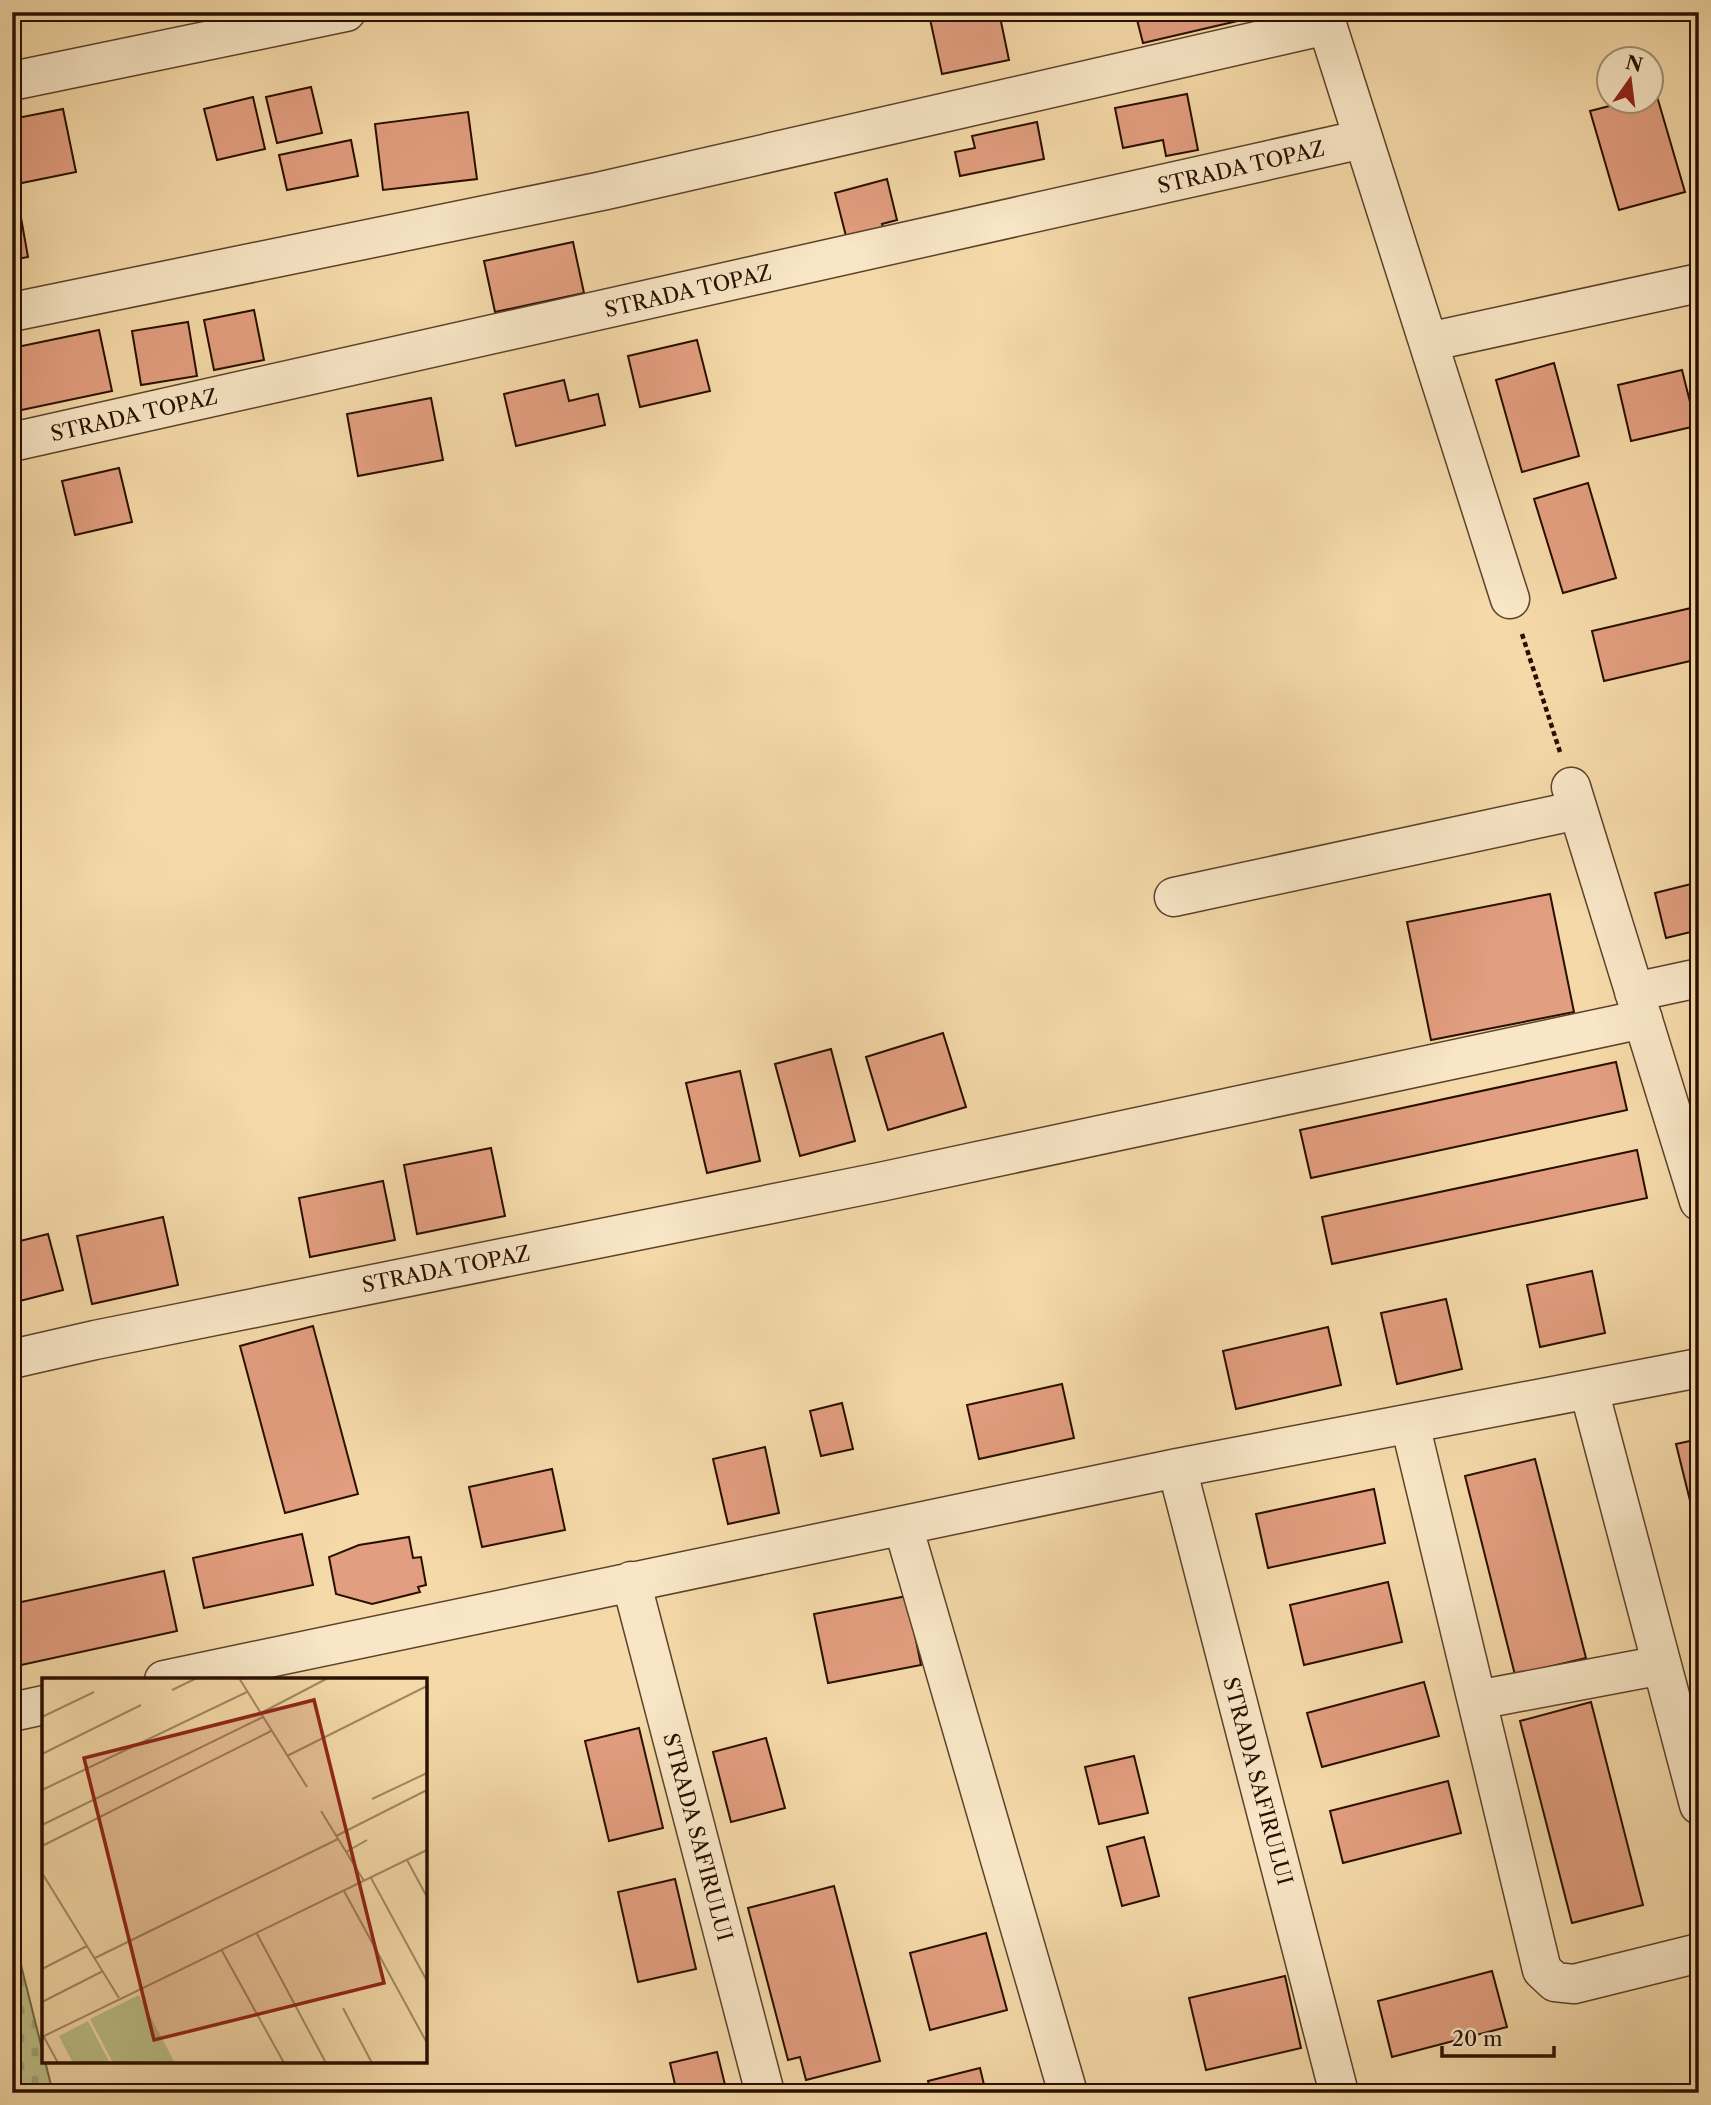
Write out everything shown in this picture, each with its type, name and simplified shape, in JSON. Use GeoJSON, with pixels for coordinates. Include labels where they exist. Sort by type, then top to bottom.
{"type":"FeatureCollection","features":[{"type":"Feature","properties":{"kind":"street"},"geometry":{"type":"LineString","coordinates":[[12,81],[346,12]]}},
{"type":"Feature","properties":{"kind":"street"},"geometry":{"type":"LineString","coordinates":[[12,312],[602,191],[1325,19],[1510,599]]}},
{"type":"Feature","properties":{"kind":"street","name":"STRADA TOPAZ"},"geometry":{"type":"LineString","coordinates":[[12,442],[1363,139]]}},
{"type":"Feature","properties":{"kind":"street"},"geometry":{"type":"LineString","coordinates":[[1428,342],[1699,283]]}},
{"type":"Feature","properties":{"kind":"street"},"geometry":{"type":"LineString","coordinates":[[1174,897],[1575,798],[1639,1005],[1686,1116],[1699,1201]]}},
{"type":"Feature","properties":{"kind":"street","name":"STRADA TOPAZ"},"geometry":{"type":"LineString","coordinates":[[12,1359],[95,1339],[880,1182],[1639,1005],[1699,978]]}},
{"type":"Feature","properties":{"kind":"street"},"geometry":{"type":"LineString","coordinates":[[172,1678],[1177,1468],[1699,1368]]}},
{"type":"Feature","properties":{"kind":"street"},"geometry":{"type":"LineString","coordinates":[[1589,1390],[1699,1805]]}},
{"type":"Feature","properties":{"kind":"street"},"geometry":{"type":"LineString","coordinates":[[1410,1424],[1542,1970],[1555,1982],[1574,1983],[1699,1953]]}},
{"type":"Feature","properties":{"kind":"street","name":"STRADA SAFIRULUI"},"geometry":{"type":"LineString","coordinates":[[1177,1468],[1339,2093]]}},
{"type":"Feature","properties":{"kind":"street"},"geometry":{"type":"LineString","coordinates":[[903,1526],[1068,2093]]}},
{"type":"Feature","properties":{"kind":"street","name":"STRADA SAFIRULUI"},"geometry":{"type":"LineString","coordinates":[[631,1581],[765,2093]]}},
{"type":"Feature","properties":{"kind":"street"},"geometry":{"type":"LineString","coordinates":[[1477,1700],[1662,1665]]}},
{"type":"Feature","properties":{"kind":"street"},"geometry":{"type":"LineString","coordinates":[[12,1712],[42,1705]]}},
{"type":"Feature","properties":{"kind":"path"},"geometry":{"type":"LineString","coordinates":[[1510,599],[1575,798]]}},
{"type":"Feature","properties":{"kind":"green space"},"geometry":{"type":"Polygon","coordinates":[[[12,1929],[42,2049],[42,2063],[46,2063],[53,2093],[12,2093],[12,1929]]]}},
{"type":"Feature","properties":{"kind":"building"},"geometry":{"type":"Polygon","coordinates":[[[961,12],[999,12],[1009,60],[942,74],[930,19],[961,12]]]}},
{"type":"Feature","properties":{"kind":"building"},"geometry":{"type":"Polygon","coordinates":[[[1135,12],[1258,12],[1259,16],[1143,43],[1135,12]]]}},
{"type":"Feature","properties":{"kind":"building"},"geometry":{"type":"Polygon","coordinates":[[[311,87],[322,133],[277,143],[266,97],[311,87]]]}},
{"type":"Feature","properties":{"kind":"building"},"geometry":{"type":"Polygon","coordinates":[[[1187,94],[1198,150],[1166,156],[1163,140],[1123,148],[1115,108],[1187,94]]]}},
{"type":"Feature","properties":{"kind":"building"},"geometry":{"type":"Polygon","coordinates":[[[253,97],[265,149],[217,160],[204,109],[253,97]]]}},
{"type":"Feature","properties":{"kind":"building"},"geometry":{"type":"Polygon","coordinates":[[[63,109],[76,172],[12,185],[12,119],[63,109]]]}},
{"type":"Feature","properties":{"kind":"building"},"geometry":{"type":"Polygon","coordinates":[[[1596,109],[1596,116],[1663,116],[1685,192],[1619,210],[1590,111],[1596,109]]]}},
{"type":"Feature","properties":{"kind":"building"},"geometry":{"type":"Polygon","coordinates":[[[468,112],[477,179],[383,190],[375,124],[468,112]]]}},
{"type":"Feature","properties":{"kind":"building"},"geometry":{"type":"Polygon","coordinates":[[[1037,122],[1044,159],[960,176],[955,152],[975,148],[972,136],[1037,122]]]}},
{"type":"Feature","properties":{"kind":"building"},"geometry":{"type":"Polygon","coordinates":[[[351,140],[358,176],[287,190],[279,155],[351,140]]]}},
{"type":"Feature","properties":{"kind":"building"},"geometry":{"type":"Polygon","coordinates":[[[887,179],[897,220],[882,224],[884,230],[847,240],[835,193],[887,179]]]}},
{"type":"Feature","properties":{"kind":"building"},"geometry":{"type":"Polygon","coordinates":[[[18,201],[28,257],[12,260],[12,202],[18,201]]]}},
{"type":"Feature","properties":{"kind":"building"},"geometry":{"type":"Polygon","coordinates":[[[573,242],[584,293],[495,312],[484,261],[573,242]]]}},
{"type":"Feature","properties":{"kind":"building"},"geometry":{"type":"Polygon","coordinates":[[[254,310],[264,360],[214,370],[204,320],[254,310]]]}},
{"type":"Feature","properties":{"kind":"building"},"geometry":{"type":"Polygon","coordinates":[[[188,322],[197,376],[141,385],[132,331],[188,322]]]}},
{"type":"Feature","properties":{"kind":"building"},"geometry":{"type":"Polygon","coordinates":[[[99,330],[112,391],[12,412],[12,348],[99,330]]]}},
{"type":"Feature","properties":{"kind":"building"},"geometry":{"type":"Polygon","coordinates":[[[697,340],[710,391],[640,407],[628,356],[697,340]]]}},
{"type":"Feature","properties":{"kind":"building"},"geometry":{"type":"Polygon","coordinates":[[[1554,363],[1579,456],[1522,472],[1496,380],[1554,363]]]}},
{"type":"Feature","properties":{"kind":"building"},"geometry":{"type":"Polygon","coordinates":[[[1682,370],[1696,426],[1631,441],[1618,385],[1682,370]]]}},
{"type":"Feature","properties":{"kind":"building"},"geometry":{"type":"Polygon","coordinates":[[[564,380],[569,401],[598,394],[605,425],[516,446],[504,394],[564,380]]]}},
{"type":"Feature","properties":{"kind":"building"},"geometry":{"type":"Polygon","coordinates":[[[431,398],[443,460],[358,476],[347,414],[431,398]]]}},
{"type":"Feature","properties":{"kind":"building"},"geometry":{"type":"Polygon","coordinates":[[[119,468],[132,522],[75,535],[62,481],[119,468]]]}},
{"type":"Feature","properties":{"kind":"building"},"geometry":{"type":"Polygon","coordinates":[[[1588,483],[1616,578],[1563,593],[1534,499],[1588,483]]]}},
{"type":"Feature","properties":{"kind":"building"},"geometry":{"type":"Polygon","coordinates":[[[1699,537],[1699,566],[1691,539],[1699,537]]]}},
{"type":"Feature","properties":{"kind":"building"},"geometry":{"type":"Polygon","coordinates":[[[1691,608],[1699,638],[1699,659],[1604,681],[1592,631],[1691,608]]]}},
{"type":"Feature","properties":{"kind":"building"},"geometry":{"type":"Polygon","coordinates":[[[1699,882],[1699,930],[1666,938],[1655,893],[1699,882]]]}},
{"type":"Feature","properties":{"kind":"building"},"geometry":{"type":"Polygon","coordinates":[[[1550,894],[1574,1012],[1431,1040],[1407,922],[1550,894]]]}},
{"type":"Feature","properties":{"kind":"building"},"geometry":{"type":"Polygon","coordinates":[[[943,1033],[966,1107],[888,1130],[866,1057],[943,1033]]]}},
{"type":"Feature","properties":{"kind":"building"},"geometry":{"type":"Polygon","coordinates":[[[831,1049],[855,1141],[800,1156],[775,1064],[831,1049]]]}},
{"type":"Feature","properties":{"kind":"building"},"geometry":{"type":"Polygon","coordinates":[[[1616,1062],[1627,1110],[1311,1178],[1300,1130],[1616,1062]]]}},
{"type":"Feature","properties":{"kind":"building"},"geometry":{"type":"Polygon","coordinates":[[[740,1071],[760,1161],[707,1173],[686,1083],[740,1071]]]}},
{"type":"Feature","properties":{"kind":"building"},"geometry":{"type":"Polygon","coordinates":[[[491,1148],[505,1216],[417,1234],[404,1165],[491,1148]]]}},
{"type":"Feature","properties":{"kind":"building"},"geometry":{"type":"Polygon","coordinates":[[[1637,1150],[1647,1198],[1332,1264],[1322,1217],[1637,1150]]]}},
{"type":"Feature","properties":{"kind":"building"},"geometry":{"type":"Polygon","coordinates":[[[383,1181],[395,1240],[310,1257],[299,1198],[383,1181]]]}},
{"type":"Feature","properties":{"kind":"building"},"geometry":{"type":"Polygon","coordinates":[[[163,1217],[178,1285],[92,1304],[77,1236],[163,1217]]]}},
{"type":"Feature","properties":{"kind":"building"},"geometry":{"type":"Polygon","coordinates":[[[48,1234],[63,1290],[12,1303],[12,1243],[48,1234]]]}},
{"type":"Feature","properties":{"kind":"building"},"geometry":{"type":"Polygon","coordinates":[[[1592,1271],[1605,1333],[1540,1347],[1527,1285],[1592,1271]]]}},
{"type":"Feature","properties":{"kind":"building"},"geometry":{"type":"Polygon","coordinates":[[[1446,1299],[1462,1369],[1397,1384],[1381,1313],[1446,1299]]]}},
{"type":"Feature","properties":{"kind":"building"},"geometry":{"type":"Polygon","coordinates":[[[313,1326],[358,1494],[285,1513],[240,1346],[313,1326]]]}},
{"type":"Feature","properties":{"kind":"building"},"geometry":{"type":"Polygon","coordinates":[[[1328,1327],[1341,1385],[1236,1409],[1223,1351],[1328,1327]]]}},
{"type":"Feature","properties":{"kind":"building"},"geometry":{"type":"Polygon","coordinates":[[[1062,1384],[1074,1438],[979,1459],[967,1405],[1062,1384]]]}},
{"type":"Feature","properties":{"kind":"building"},"geometry":{"type":"Polygon","coordinates":[[[842,1403],[853,1449],[821,1456],[810,1411],[842,1403]]]}},
{"type":"Feature","properties":{"kind":"building"},"geometry":{"type":"Polygon","coordinates":[[[1699,1439],[1699,1537],[1676,1444],[1699,1439]]]}},
{"type":"Feature","properties":{"kind":"building"},"geometry":{"type":"Polygon","coordinates":[[[765,1447],[779,1513],[728,1524],[713,1459],[765,1447]]]}},
{"type":"Feature","properties":{"kind":"building"},"geometry":{"type":"Polygon","coordinates":[[[1535,1459],[1586,1658],[1515,1675],[1465,1476],[1535,1459]]]}},
{"type":"Feature","properties":{"kind":"building"},"geometry":{"type":"Polygon","coordinates":[[[552,1469],[565,1530],[482,1547],[469,1487],[552,1469]]]}},
{"type":"Feature","properties":{"kind":"building"},"geometry":{"type":"Polygon","coordinates":[[[1374,1489],[1385,1543],[1268,1568],[1256,1514],[1374,1489]]]}},
{"type":"Feature","properties":{"kind":"building"},"geometry":{"type":"Polygon","coordinates":[[[302,1534],[313,1585],[204,1608],[193,1558],[302,1534]]]}},
{"type":"Feature","properties":{"kind":"building"},"geometry":{"type":"Polygon","coordinates":[[[409,1537],[413,1558],[421,1557],[426,1585],[418,1587],[420,1592],[372,1604],[336,1594],[329,1557],[359,1545],[409,1537]]]}},
{"type":"Feature","properties":{"kind":"building"},"geometry":{"type":"Polygon","coordinates":[[[164,1571],[177,1631],[12,1667],[12,1604],[164,1571]]]}},
{"type":"Feature","properties":{"kind":"building"},"geometry":{"type":"Polygon","coordinates":[[[1388,1582],[1402,1642],[1304,1665],[1290,1605],[1388,1582]]]}},
{"type":"Feature","properties":{"kind":"building"},"geometry":{"type":"Polygon","coordinates":[[[907,1596],[921,1665],[828,1683],[814,1614],[907,1596]]]}},
{"type":"Feature","properties":{"kind":"building"},"geometry":{"type":"Polygon","coordinates":[[[1424,1682],[1439,1736],[1322,1767],[1307,1713],[1424,1682]]]}},
{"type":"Feature","properties":{"kind":"building"},"geometry":{"type":"Polygon","coordinates":[[[1591,1702],[1643,1905],[1572,1923],[1520,1721],[1591,1702]]]}},
{"type":"Feature","properties":{"kind":"building"},"geometry":{"type":"Polygon","coordinates":[[[639,1728],[663,1828],[609,1841],[585,1741],[639,1728]]]}},
{"type":"Feature","properties":{"kind":"building"},"geometry":{"type":"Polygon","coordinates":[[[766,1738],[785,1808],[731,1822],[713,1752],[766,1738]]]}},
{"type":"Feature","properties":{"kind":"building"},"geometry":{"type":"Polygon","coordinates":[[[1134,1756],[1148,1813],[1099,1824],[1085,1767],[1134,1756]]]}},
{"type":"Feature","properties":{"kind":"building"},"geometry":{"type":"Polygon","coordinates":[[[1448,1781],[1461,1833],[1343,1863],[1330,1811],[1448,1781]]]}},
{"type":"Feature","properties":{"kind":"building"},"geometry":{"type":"Polygon","coordinates":[[[1144,1837],[1159,1896],[1122,1906],[1107,1847],[1144,1837]]]}},
{"type":"Feature","properties":{"kind":"building"},"geometry":{"type":"Polygon","coordinates":[[[675,1879],[696,1969],[638,1982],[618,1892],[675,1879]]]}},
{"type":"Feature","properties":{"kind":"building"},"geometry":{"type":"Polygon","coordinates":[[[834,1886],[880,2061],[806,2080],[800,2057],[788,2060],[748,1908],[834,1886]]]}},
{"type":"Feature","properties":{"kind":"building"},"geometry":{"type":"Polygon","coordinates":[[[986,1933],[1007,2010],[930,2030],[910,1953],[986,1933]]]}},
{"type":"Feature","properties":{"kind":"building"},"geometry":{"type":"Polygon","coordinates":[[[1492,1971],[1507,2027],[1392,2057],[1378,2001],[1492,1971]]]}},
{"type":"Feature","properties":{"kind":"building"},"geometry":{"type":"Polygon","coordinates":[[[1285,1976],[1301,2048],[1206,2070],[1189,1998],[1285,1976]]]}},
{"type":"Feature","properties":{"kind":"building"},"geometry":{"type":"Polygon","coordinates":[[[717,2052],[727,2093],[677,2093],[670,2063],[717,2052]]]}},
{"type":"Feature","properties":{"kind":"building"},"geometry":{"type":"Polygon","coordinates":[[[980,2068],[986,2093],[931,2093],[928,2081],[980,2068]]]}}]}
